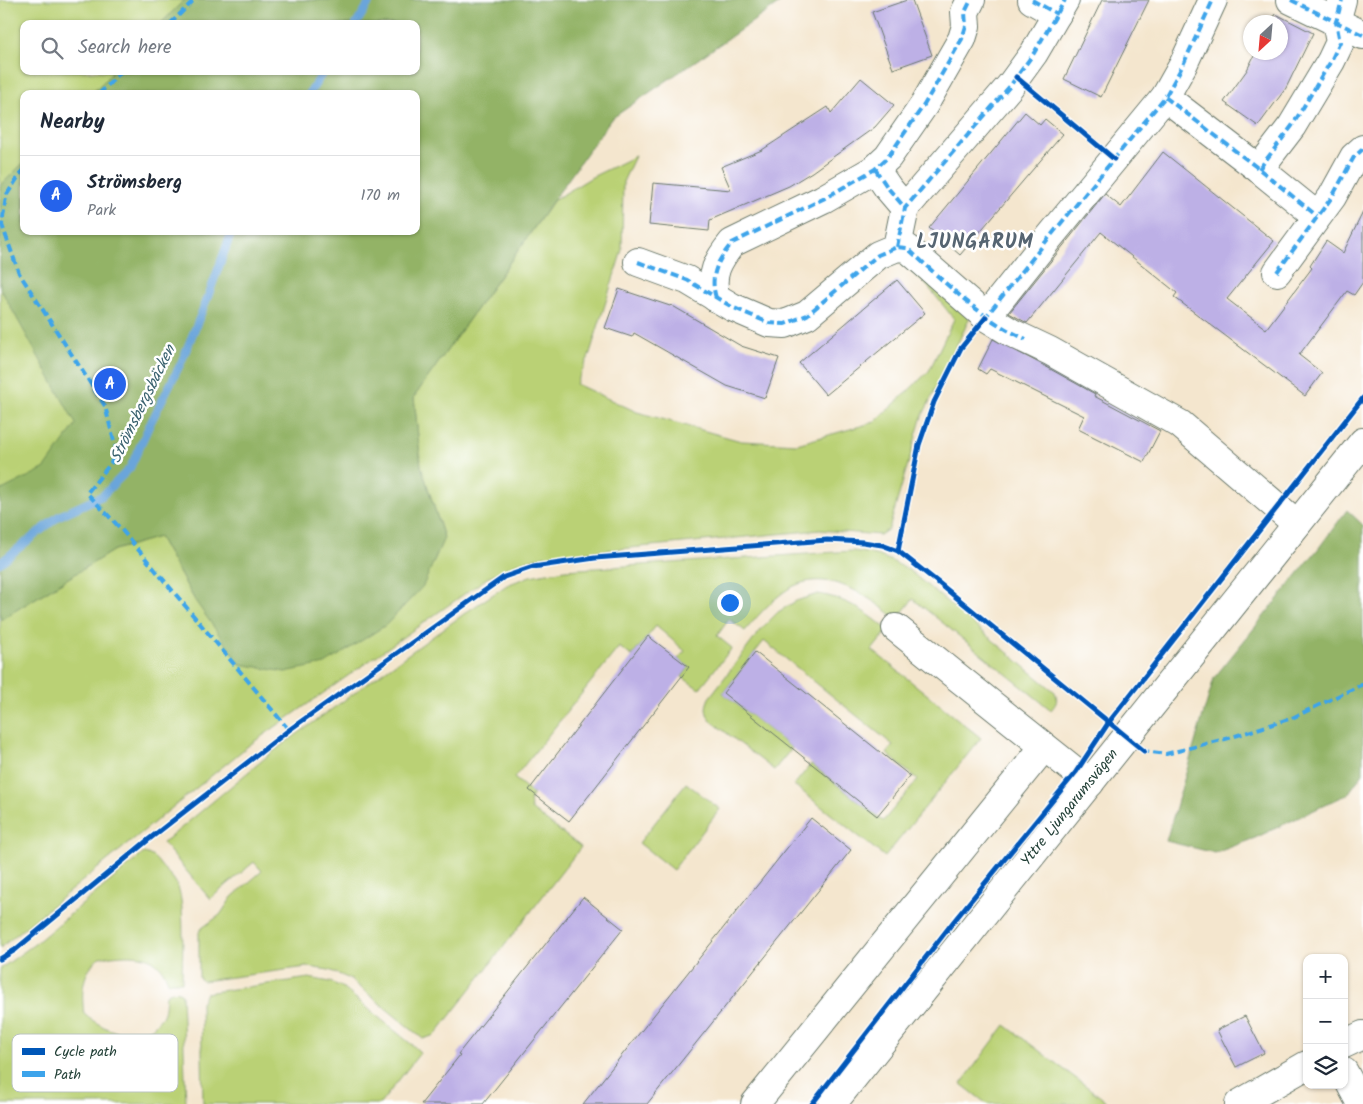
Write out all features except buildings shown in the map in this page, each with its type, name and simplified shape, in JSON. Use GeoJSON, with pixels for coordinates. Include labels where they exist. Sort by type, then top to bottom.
{"type":"FeatureCollection","features":[{"type":"Feature","properties":{"kind":"street"},"geometry":{"type":"LineString","coordinates":[[716,298],[712,282],[716,266],[732,243],[822,199],[874,169],[888,157],[924,105],[962,39],[966,26],[966,12],[970,0]]}},
{"type":"Feature","properties":{"kind":"street"},"geometry":{"type":"LineString","coordinates":[[897,247],[905,208],[1010,86],[1034,53],[1061,7],[1032,0]]}},
{"type":"Feature","properties":{"kind":"street"},"geometry":{"type":"LineString","coordinates":[[986,317],[1048,238],[1165,97],[1183,65],[1213,0]]}},
{"type":"Feature","properties":{"kind":"street"},"geometry":{"type":"LineString","coordinates":[[1291,0],[1339,11],[1363,35]]}},
{"type":"Feature","properties":{"kind":"street"},"geometry":{"type":"LineString","coordinates":[[1259,169],[1292,126],[1331,61],[1340,42],[1339,11]]}},
{"type":"Feature","properties":{"kind":"street"},"geometry":{"type":"LineString","coordinates":[[1165,97],[1317,216]]}},
{"type":"Feature","properties":{"kind":"street"},"geometry":{"type":"LineString","coordinates":[[1277,272],[1332,196],[1354,157],[1363,150]]}},
{"type":"Feature","properties":{"kind":"street"},"geometry":{"type":"LineString","coordinates":[[874,169],[905,208]]}},
{"type":"Feature","properties":{"kind":"street"},"geometry":{"type":"LineString","coordinates":[[638,262],[687,280],[732,307],[769,323],[785,324],[807,315],[878,255],[897,247],[907,248],[986,317],[1180,424],[1297,524]]}},
{"type":"Feature","properties":{"kind":"street","name":"Yttre Ljungarumsvägen"},"geometry":{"type":"LineString","coordinates":[[832,1104],[1363,442]]}},
{"type":"Feature","properties":{"kind":"street"},"geometry":{"type":"LineString","coordinates":[[896,628],[1090,783]]}},
{"type":"Feature","properties":{"kind":"street"},"geometry":{"type":"LineString","coordinates":[[756,1104],[1044,747]]}},
{"type":"Feature","properties":{"kind":"street"},"geometry":{"type":"LineString","coordinates":[[1348,1042],[1363,1035]]}},
{"type":"Feature","properties":{"kind":"street"},"geometry":{"type":"LineString","coordinates":[[1239,1104],[1303,1067]]}},
{"type":"Feature","properties":{"kind":"street"},"geometry":{"type":"LineString","coordinates":[[1348,1080],[1361,1104]]}},
{"type":"Feature","properties":{"kind":"green space"},"geometry":{"type":"Polygon","coordinates":[[[0,0],[461,0],[420,22],[420,20],[20,20],[20,75],[403,75],[394,90],[20,90],[20,235],[307,235],[0,617],[0,0]]]}},
{"type":"Feature","properties":{"kind":"green space"},"geometry":{"type":"Polygon","coordinates":[[[184,0],[784,0],[611,119],[414,397],[421,466],[444,538],[423,586],[386,625],[325,664],[285,672],[240,664],[196,602],[159,537],[114,550],[0,620],[0,491],[45,468],[76,424],[0,288],[0,186],[20,166],[20,235],[420,235],[420,90],[95,90],[110,75],[420,75],[420,20],[164,20],[184,0]]]}},
{"type":"Feature","properties":{"kind":"green space"},"geometry":{"type":"Polygon","coordinates":[[[635,156],[623,182],[622,250],[589,356],[576,384],[637,412],[741,441],[797,444],[875,422],[929,371],[954,319],[928,287],[914,273],[897,262],[896,257],[970,316],[921,419],[889,529],[880,535],[820,530],[545,556],[518,563],[490,576],[248,746],[0,948],[0,620],[114,550],[159,537],[196,602],[444,538],[421,466],[414,397],[554,200],[592,177],[635,156]]]}},
{"type":"Feature","properties":{"kind":"green space"},"geometry":{"type":"Polygon","coordinates":[[[1347,510],[1363,525],[1363,773],[1348,794],[1255,838],[1215,853],[1166,841],[1214,678],[1347,510]]]}},
{"type":"Feature","properties":{"kind":"green space"},"geometry":{"type":"Polygon","coordinates":[[[852,551],[882,557],[910,571],[1055,692],[1057,699],[1053,708],[1051,710],[913,599],[897,619],[856,591],[826,581],[811,581],[795,585],[771,603],[745,631],[729,619],[717,636],[732,648],[699,689],[682,677],[689,667],[678,659],[685,651],[656,626],[632,656],[619,647],[514,778],[533,793],[530,799],[531,809],[581,847],[435,1035],[423,1039],[350,979],[329,970],[307,967],[203,981],[199,978],[199,932],[220,915],[232,897],[262,871],[254,862],[210,899],[163,843],[271,753],[507,585],[530,576],[565,570],[852,551]]]}},
{"type":"Feature","properties":{"kind":"green space"},"geometry":{"type":"Polygon","coordinates":[[[818,594],[846,602],[872,617],[888,630],[872,650],[981,738],[885,857],[794,785],[811,764],[883,821],[918,780],[887,754],[893,745],[764,641],[723,693],[792,748],[774,770],[710,720],[706,711],[709,698],[764,626],[778,612],[796,601],[818,594]]]}},
{"type":"Feature","properties":{"kind":"green space"},"geometry":{"type":"Polygon","coordinates":[[[686,783],[720,809],[673,870],[639,843],[686,783]]]}},
{"type":"Feature","properties":{"kind":"green space"},"geometry":{"type":"Polygon","coordinates":[[[144,853],[154,858],[170,875],[176,882],[182,905],[182,982],[168,982],[157,963],[140,956],[99,957],[93,963],[84,983],[84,1014],[110,1030],[130,1034],[12,1034],[12,1092],[178,1092],[178,1034],[139,1034],[148,1031],[162,1017],[165,1010],[166,995],[174,991],[182,994],[186,1104],[0,1104],[0,969],[36,943],[144,853]]]}},
{"type":"Feature","properties":{"kind":"green space"},"geometry":{"type":"Polygon","coordinates":[[[309,978],[330,982],[342,987],[420,1053],[380,1104],[203,1104],[201,1003],[206,993],[309,978]]]}},
{"type":"Feature","properties":{"kind":"green space"},"geometry":{"type":"Polygon","coordinates":[[[1005,1025],[1110,1104],[987,1104],[961,1084],[1005,1025]]]}},
{"type":"Feature","properties":{"kind":"waterway","name":"Strömsbergsbäcken"},"geometry":{"type":"LineString","coordinates":[[358,20],[371,0]]}},
{"type":"Feature","properties":{"kind":"waterway","name":"Strömsbergsbäcken"},"geometry":{"type":"LineString","coordinates":[[312,90],[321,75]]}},
{"type":"Feature","properties":{"kind":"waterway","name":"Strömsbergsbäcken"},"geometry":{"type":"LineString","coordinates":[[0,563],[59,516],[102,496],[130,468],[181,363],[231,235]]}},
{"type":"Feature","properties":{"kind":"marked path"},"geometry":{"type":"LineString","coordinates":[[174,20],[194,0]]}},
{"type":"Feature","properties":{"kind":"marked path"},"geometry":{"type":"LineString","coordinates":[[716,298],[714,290],[716,268],[732,243],[823,199],[875,169],[888,157],[924,105],[962,39],[966,26],[965,12],[971,0]]}},
{"type":"Feature","properties":{"kind":"marked path"},"geometry":{"type":"LineString","coordinates":[[1032,0],[1057,14]]}},
{"type":"Feature","properties":{"kind":"marked path"},"geometry":{"type":"LineString","coordinates":[[897,247],[905,208],[1010,86],[1034,53],[1065,0]]}},
{"type":"Feature","properties":{"kind":"marked path"},"geometry":{"type":"LineString","coordinates":[[984,319],[1165,97],[1183,65],[1213,0]]}},
{"type":"Feature","properties":{"kind":"marked path"},"geometry":{"type":"LineString","coordinates":[[1291,0],[1363,35]]}},
{"type":"Feature","properties":{"kind":"marked path"},"geometry":{"type":"LineString","coordinates":[[1259,169],[1292,126],[1331,61],[1340,42],[1336,22],[1342,0]]}},
{"type":"Feature","properties":{"kind":"marked path"},"geometry":{"type":"LineString","coordinates":[[103,90],[118,75]]}},
{"type":"Feature","properties":{"kind":"marked path"},"geometry":{"type":"LineString","coordinates":[[1165,97],[1317,216]]}},
{"type":"Feature","properties":{"kind":"marked path"},"geometry":{"type":"LineString","coordinates":[[1277,272],[1332,197],[1354,157],[1363,149]]}},
{"type":"Feature","properties":{"kind":"marked path"},"geometry":{"type":"LineString","coordinates":[[875,169],[905,208]]}},
{"type":"Feature","properties":{"kind":"marked path"},"geometry":{"type":"LineString","coordinates":[[20,174],[6,196],[2,225],[19,273],[105,406],[116,449],[111,463],[87,493],[121,529],[289,730]]}},
{"type":"Feature","properties":{"kind":"marked path"},"geometry":{"type":"LineString","coordinates":[[638,262],[687,280],[732,307],[769,323],[785,324],[807,315],[878,255],[897,247],[907,248],[978,310],[1009,331],[1026,339]]}},
{"type":"Feature","properties":{"kind":"marked path"},"geometry":{"type":"LineString","coordinates":[[1142,749],[1144,751],[1166,754],[1229,738],[1292,718],[1363,684]]}},
{"type":"Feature","properties":{"kind":"cycle path"},"geometry":{"type":"LineString","coordinates":[[1016,77],[1114,159]]}},
{"type":"Feature","properties":{"kind":"cycle path"},"geometry":{"type":"LineString","coordinates":[[898,551],[919,445],[934,402],[961,348],[986,317]]}},
{"type":"Feature","properties":{"kind":"cycle path"},"geometry":{"type":"LineString","coordinates":[[812,1104],[954,921],[1076,772],[1109,722],[1363,398]]}},
{"type":"Feature","properties":{"kind":"cycle path"},"geometry":{"type":"LineString","coordinates":[[0,959],[15,950],[148,840],[289,730],[504,577],[533,567],[595,558],[827,540],[882,545],[898,551],[940,584],[1144,751]]}},
{"type":"Feature","properties":{"kind":"place","name":"Strömsberg"},"geometry":{"type":"Point","coordinates":[110,384]}},
{"type":"Feature","properties":{"kind":"district","name":"LJUNGARUM"},"geometry":{"type":"Point","coordinates":[975,243]}}]}
